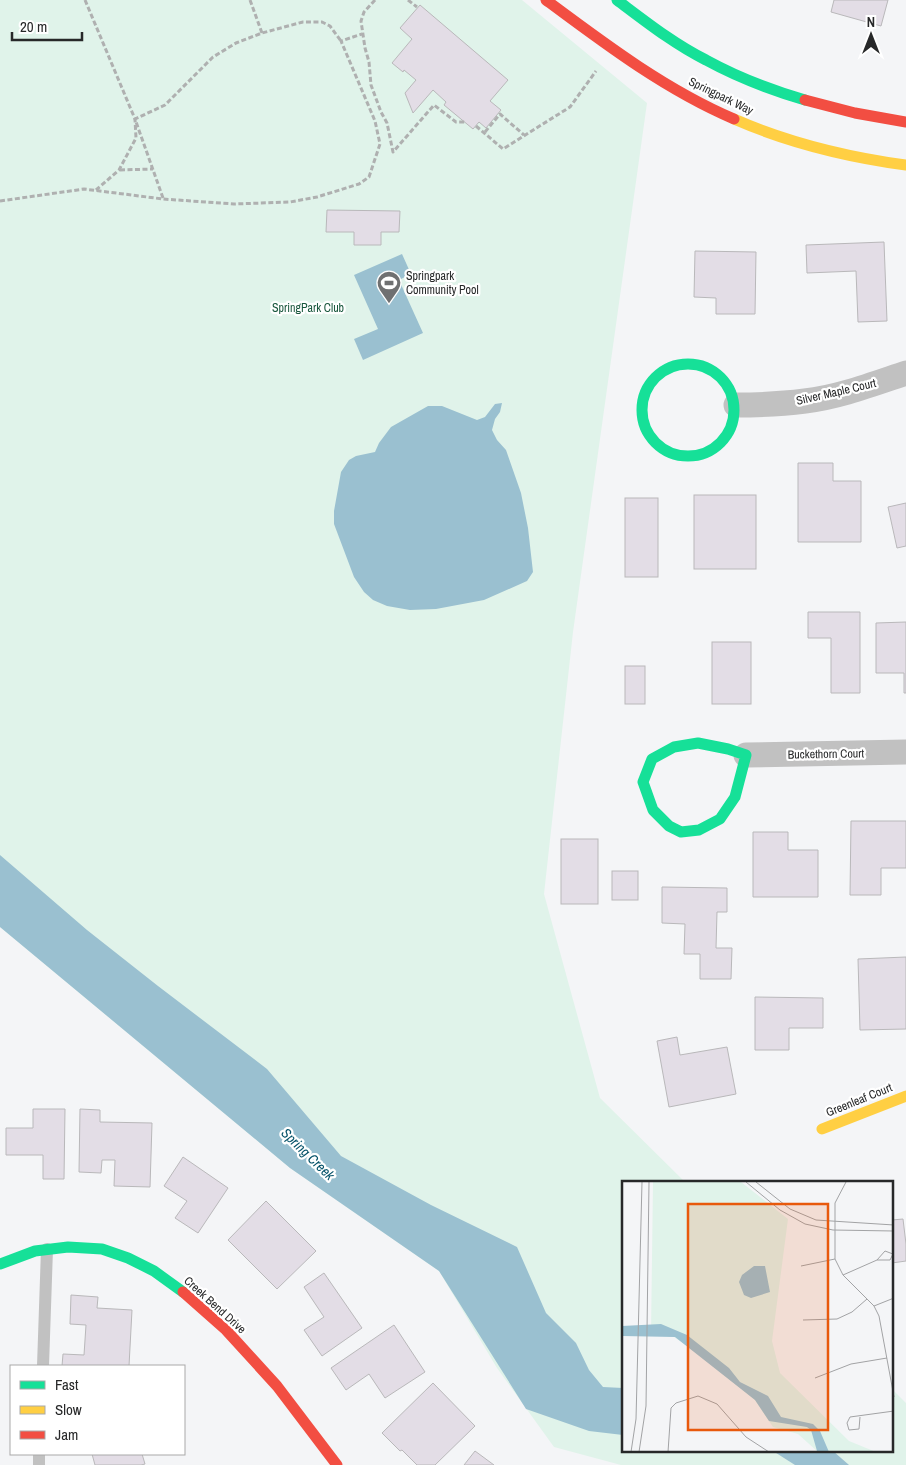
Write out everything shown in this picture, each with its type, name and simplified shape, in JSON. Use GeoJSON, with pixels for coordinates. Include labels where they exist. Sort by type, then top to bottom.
{"type":"FeatureCollection","features":[{"type":"Feature","properties":{"kind":"street","name":"Springpark Way"},"geometry":{"type":"LineString","coordinates":[[546,0],[600,40],[700,103],[759,130],[821,149],[880,162],[906,165]]}},
{"type":"Feature","properties":{"kind":"street","name":"Springpark Way"},"geometry":{"type":"LineString","coordinates":[[616,0],[663,34],[705,60],[758,84],[831,108],[906,122]]}},
{"type":"Feature","properties":{"kind":"street"},"geometry":{"type":"LineString","coordinates":[[690,363],[712,369],[728,384],[736,405],[732,428],[719,446],[698,456],[676,455],[656,444],[644,426],[642,403],[650,382],[668,368],[690,363]]}},
{"type":"Feature","properties":{"kind":"street","name":"Silver Maple Court"},"geometry":{"type":"LineString","coordinates":[[736,405],[807,401],[866,386],[906,373]]}},
{"type":"Feature","properties":{"kind":"street","name":"Buckethorn Court"},"geometry":{"type":"LineString","coordinates":[[746,755],[735,796],[720,819],[699,830],[681,832],[669,826],[653,810],[642,782],[652,759],[674,747],[698,743],[746,755],[906,752]]}},
{"type":"Feature","properties":{"kind":"street","name":"Greenleaf Court"},"geometry":{"type":"LineString","coordinates":[[822,1129],[906,1096]]}},
{"type":"Feature","properties":{"kind":"street","name":"Creek Bend Drive"},"geometry":{"type":"LineString","coordinates":[[0,1264],[35,1251],[47,1249],[102,1249],[128,1258],[154,1271],[191,1298],[226,1330],[277,1386],[337,1465]]}},
{"type":"Feature","properties":{"kind":"lane"},"geometry":{"type":"LineString","coordinates":[[43,1365],[47,1249]]}},
{"type":"Feature","properties":{"kind":"path"},"geometry":{"type":"LineString","coordinates":[[85,0],[135,119],[164,198]]}},
{"type":"Feature","properties":{"kind":"path"},"geometry":{"type":"LineString","coordinates":[[250,0],[262,33]]}},
{"type":"Feature","properties":{"kind":"path"},"geometry":{"type":"LineString","coordinates":[[375,0],[364,12],[361,22],[362,34],[369,62],[371,85],[387,123],[393,152],[434,105],[456,122],[465,122]]}},
{"type":"Feature","properties":{"kind":"path"},"geometry":{"type":"LineString","coordinates":[[408,0],[417,7]]}},
{"type":"Feature","properties":{"kind":"path"},"geometry":{"type":"LineString","coordinates":[[0,201],[84,189],[234,204],[290,202],[317,197],[359,184],[369,177],[380,144],[375,121],[341,41],[330,26],[322,22],[302,22],[236,42],[214,56],[166,105],[135,119]]}},
{"type":"Feature","properties":{"kind":"path"},"geometry":{"type":"LineString","coordinates":[[341,41],[362,34]]}},
{"type":"Feature","properties":{"kind":"path"},"geometry":{"type":"LineString","coordinates":[[476,126],[503,149],[524,134],[570,107],[596,71]]}},
{"type":"Feature","properties":{"kind":"path"},"geometry":{"type":"LineString","coordinates":[[485,132],[500,114],[524,134]]}},
{"type":"Feature","properties":{"kind":"path"},"geometry":{"type":"LineString","coordinates":[[95,191],[119,170],[136,138],[135,119]]}},
{"type":"Feature","properties":{"kind":"path"},"geometry":{"type":"LineString","coordinates":[[119,170],[153,169]]}},
{"type":"Feature","properties":{"kind":"green space","name":"SpringPark Club"},"geometry":{"type":"Polygon","coordinates":[[[0,0],[522,0],[647,103],[573,632],[544,894],[600,1098],[684,1181],[622,1181],[622,1452],[894,1452],[894,1391],[906,1403],[906,1465],[621,1465],[554,1447],[497,1368],[439,1271],[290,1168],[0,927],[0,0]]]}},
{"type":"Feature","properties":{"kind":"water","name":"Springpark Community Pool"},"geometry":{"type":"Polygon","coordinates":[[[402,254],[411,274],[399,280],[423,333],[363,360],[354,339],[378,329],[354,275],[402,254]]]}},
{"type":"Feature","properties":{"kind":"water"},"geometry":{"type":"Polygon","coordinates":[[[502,403],[492,430],[497,440],[506,450],[521,493],[528,528],[533,572],[527,581],[484,600],[436,609],[410,610],[387,606],[373,600],[364,592],[354,577],[334,524],[334,511],[341,472],[349,460],[356,456],[375,452],[391,427],[428,406],[442,406],[477,420],[485,417],[495,404],[502,403]]]}},
{"type":"Feature","properties":{"kind":"water","name":"Spring Creek"},"geometry":{"type":"Polygon","coordinates":[[[0,855],[87,930],[267,1069],[341,1156],[431,1205],[517,1247],[546,1313],[576,1343],[589,1370],[603,1387],[622,1388],[622,1435],[589,1431],[526,1409],[439,1271],[290,1168],[0,927],[0,855]]]}},
{"type":"Feature","properties":{"kind":"water"},"geometry":{"type":"Polygon","coordinates":[[[775,1452],[834,1452],[849,1465],[795,1465],[775,1452]]]}},
{"type":"Feature","properties":{"kind":"building"},"geometry":{"type":"Polygon","coordinates":[[[834,0],[888,0],[881,26],[831,12],[834,0]]]}},
{"type":"Feature","properties":{"kind":"building"},"geometry":{"type":"Polygon","coordinates":[[[420,5],[508,80],[490,101],[501,110],[486,128],[479,122],[473,129],[444,105],[446,102],[433,90],[413,113],[405,93],[416,80],[392,63],[412,39],[400,28],[420,5]]]}},
{"type":"Feature","properties":{"kind":"building"},"geometry":{"type":"Polygon","coordinates":[[[327,210],[400,211],[399,232],[381,232],[381,245],[354,245],[354,232],[326,232],[327,210]]]}},
{"type":"Feature","properties":{"kind":"building"},"geometry":{"type":"Polygon","coordinates":[[[884,242],[887,321],[858,322],[856,271],[807,273],[806,245],[884,242]]]}},
{"type":"Feature","properties":{"kind":"building"},"geometry":{"type":"Polygon","coordinates":[[[695,251],[756,252],[755,314],[716,314],[716,298],[694,297],[695,251]]]}},
{"type":"Feature","properties":{"kind":"building"},"geometry":{"type":"Polygon","coordinates":[[[798,463],[833,463],[833,481],[861,481],[861,542],[798,542],[798,463]]]}},
{"type":"Feature","properties":{"kind":"building"},"geometry":{"type":"Polygon","coordinates":[[[694,495],[756,495],[756,569],[694,569],[694,495]]]}},
{"type":"Feature","properties":{"kind":"building"},"geometry":{"type":"Polygon","coordinates":[[[625,498],[658,498],[658,577],[625,577],[625,498]]]}},
{"type":"Feature","properties":{"kind":"building"},"geometry":{"type":"Polygon","coordinates":[[[906,503],[906,546],[897,548],[888,507],[906,503]]]}},
{"type":"Feature","properties":{"kind":"building"},"geometry":{"type":"Polygon","coordinates":[[[808,612],[860,612],[860,693],[831,693],[831,638],[808,638],[808,612]]]}},
{"type":"Feature","properties":{"kind":"building"},"geometry":{"type":"Polygon","coordinates":[[[906,622],[906,693],[904,693],[904,673],[876,673],[876,623],[906,622]]]}},
{"type":"Feature","properties":{"kind":"building"},"geometry":{"type":"Polygon","coordinates":[[[712,642],[751,642],[751,704],[712,704],[712,642]]]}},
{"type":"Feature","properties":{"kind":"building"},"geometry":{"type":"Polygon","coordinates":[[[625,666],[645,666],[645,704],[625,704],[625,666]]]}},
{"type":"Feature","properties":{"kind":"building"},"geometry":{"type":"Polygon","coordinates":[[[851,821],[906,821],[906,868],[881,868],[881,895],[850,895],[851,821]]]}},
{"type":"Feature","properties":{"kind":"building"},"geometry":{"type":"Polygon","coordinates":[[[753,832],[788,832],[788,850],[818,850],[818,897],[753,897],[753,832]]]}},
{"type":"Feature","properties":{"kind":"building"},"geometry":{"type":"Polygon","coordinates":[[[561,839],[598,839],[598,904],[561,904],[561,839]]]}},
{"type":"Feature","properties":{"kind":"building"},"geometry":{"type":"Polygon","coordinates":[[[612,871],[638,871],[638,900],[612,900],[612,871]]]}},
{"type":"Feature","properties":{"kind":"building"},"geometry":{"type":"Polygon","coordinates":[[[662,887],[727,888],[727,912],[717,912],[716,948],[732,948],[731,979],[700,979],[700,954],[684,954],[685,924],[662,923],[662,887]]]}},
{"type":"Feature","properties":{"kind":"building"},"geometry":{"type":"Polygon","coordinates":[[[906,957],[906,1029],[860,1030],[858,959],[906,957]]]}},
{"type":"Feature","properties":{"kind":"building"},"geometry":{"type":"Polygon","coordinates":[[[755,997],[823,998],[823,1028],[789,1028],[789,1050],[755,1050],[755,997]]]}},
{"type":"Feature","properties":{"kind":"building"},"geometry":{"type":"Polygon","coordinates":[[[677,1037],[680,1055],[727,1047],[736,1094],[669,1107],[657,1041],[677,1037]]]}},
{"type":"Feature","properties":{"kind":"building"},"geometry":{"type":"Polygon","coordinates":[[[33,1109],[65,1109],[64,1179],[43,1179],[43,1155],[6,1155],[6,1128],[33,1128],[33,1109]]]}},
{"type":"Feature","properties":{"kind":"building"},"geometry":{"type":"Polygon","coordinates":[[[80,1109],[100,1110],[100,1122],[152,1123],[150,1187],[114,1186],[115,1160],[102,1160],[101,1173],[79,1172],[80,1109]]]}},
{"type":"Feature","properties":{"kind":"building"},"geometry":{"type":"Polygon","coordinates":[[[183,1157],[228,1188],[198,1233],[175,1218],[187,1201],[164,1186],[183,1157]]]}},
{"type":"Feature","properties":{"kind":"building"},"geometry":{"type":"Polygon","coordinates":[[[266,1201],[316,1251],[277,1289],[228,1240],[266,1201]]]}},
{"type":"Feature","properties":{"kind":"building"},"geometry":{"type":"Polygon","coordinates":[[[903,1219],[906,1261],[894,1263],[894,1220],[903,1219]]]}},
{"type":"Feature","properties":{"kind":"building"},"geometry":{"type":"Polygon","coordinates":[[[324,1273],[362,1328],[322,1356],[304,1330],[324,1317],[304,1287],[324,1273]]]}},
{"type":"Feature","properties":{"kind":"building"},"geometry":{"type":"Polygon","coordinates":[[[71,1295],[98,1297],[97,1308],[132,1310],[129,1365],[62,1365],[63,1354],[84,1355],[86,1325],[70,1324],[71,1295]]]}},
{"type":"Feature","properties":{"kind":"building"},"geometry":{"type":"Polygon","coordinates":[[[394,1325],[425,1372],[385,1398],[369,1374],[346,1390],[331,1368],[394,1325]]]}},
{"type":"Feature","properties":{"kind":"building"},"geometry":{"type":"Polygon","coordinates":[[[433,1383],[475,1426],[435,1465],[417,1465],[382,1433],[433,1383]]]}},
{"type":"Feature","properties":{"kind":"building"},"geometry":{"type":"Polygon","coordinates":[[[475,1451],[494,1465],[464,1465],[475,1451]]]}},
{"type":"Feature","properties":{"kind":"building"},"geometry":{"type":"Polygon","coordinates":[[[92,1455],[142,1455],[145,1464],[141,1465],[95,1465],[92,1455]]]}},
{"type":"Feature","properties":{"kind":"traffic: fast"},"geometry":{"type":"LineString","coordinates":[[617,0],[671,40],[694,54],[754,83],[805,100]]}},
{"type":"Feature","properties":{"kind":"traffic: fast"},"geometry":{"type":"LineString","coordinates":[[688,364],[706,367],[721,377],[731,392],[734,410],[731,428],[721,443],[706,453],[688,456],[670,453],[655,443],[645,428],[642,410],[645,392],[655,377],[670,367],[688,364]]}},
{"type":"Feature","properties":{"kind":"traffic: fast"},"geometry":{"type":"LineString","coordinates":[[698,743],[746,755],[735,797],[720,819],[699,830],[681,832],[669,826],[653,810],[643,782],[652,759],[674,747],[698,743]]}},
{"type":"Feature","properties":{"kind":"traffic: fast"},"geometry":{"type":"LineString","coordinates":[[0,1264],[35,1251],[68,1247],[102,1249],[128,1258],[154,1271],[183,1292]]}},
{"type":"Feature","properties":{"kind":"traffic: slow"},"geometry":{"type":"LineString","coordinates":[[734,119],[755,128],[819,148],[862,158],[906,165]]}},
{"type":"Feature","properties":{"kind":"traffic: slow"},"geometry":{"type":"LineString","coordinates":[[822,1129],[906,1096]]}},
{"type":"Feature","properties":{"kind":"traffic: jam"},"geometry":{"type":"LineString","coordinates":[[546,0],[613,49],[660,80],[734,119]]}},
{"type":"Feature","properties":{"kind":"traffic: jam"},"geometry":{"type":"LineString","coordinates":[[805,100],[855,113],[906,122]]}},
{"type":"Feature","properties":{"kind":"traffic: jam"},"geometry":{"type":"LineString","coordinates":[[183,1292],[226,1330],[277,1386],[337,1465]]}},
{"type":"Feature","properties":{"kind":"place","name":"Springpark Community Pool"},"geometry":{"type":"Point","coordinates":[389,304]}}]}
